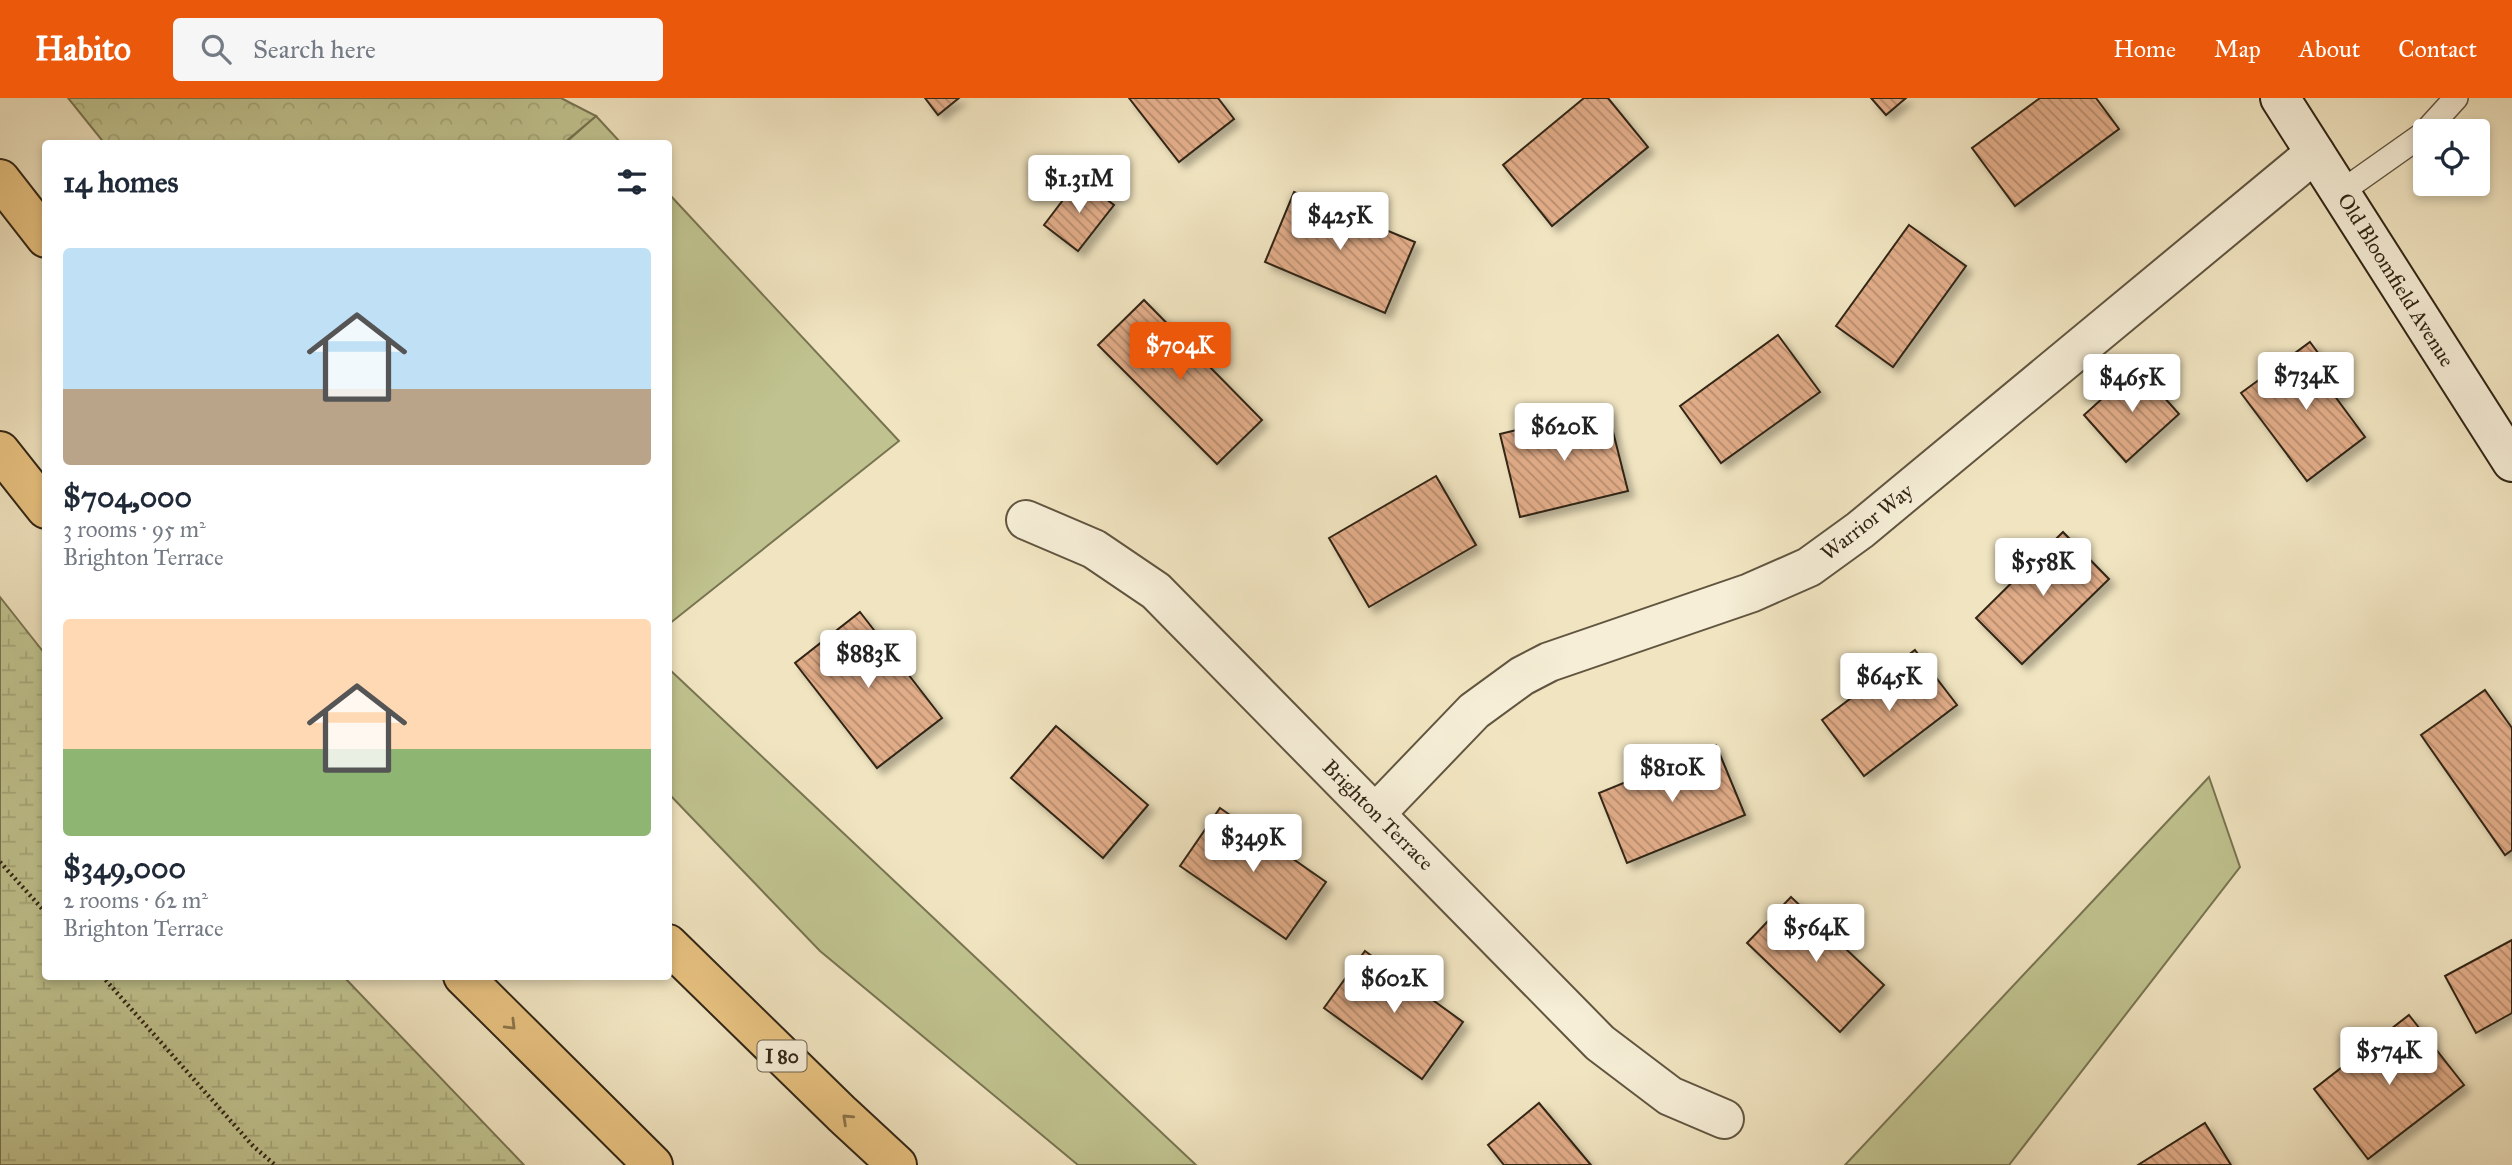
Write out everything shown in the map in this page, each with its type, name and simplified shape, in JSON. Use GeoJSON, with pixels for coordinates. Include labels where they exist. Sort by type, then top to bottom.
{"type":"FeatureCollection","features":[{"type":"Feature","properties":{"kind":"highway"},"geometry":{"type":"LineString","coordinates":[[0,179],[42,233]]}},
{"type":"Feature","properties":{"kind":"highway"},"geometry":{"type":"LineString","coordinates":[[0,452],[42,504]]}},
{"type":"Feature","properties":{"kind":"highway","name":"I 80"},"geometry":{"type":"LineString","coordinates":[[672,948],[897,1165]]}},
{"type":"Feature","properties":{"kind":"highway"},"geometry":{"type":"LineString","coordinates":[[467,980],[653,1165]]}},
{"type":"Feature","properties":{"kind":"street","name":"Old Bloomfield Avenue"},"geometry":{"type":"LineString","coordinates":[[2280,98],[2512,462]]}},
{"type":"Feature","properties":{"kind":"street","name":"Warrior Way"},"geometry":{"type":"LineString","coordinates":[[1376,813],[1474,711],[1522,677],[1549,662],[1751,593],[1809,567],[1860,530],[2315,153]]}},
{"type":"Feature","properties":{"kind":"street","name":"Brighton Terrace"},"geometry":{"type":"LineString","coordinates":[[1026,520],[1094,549],[1156,591],[1600,1043],[1670,1096],[1724,1119]]}},
{"type":"Feature","properties":{"kind":"lane"},"geometry":{"type":"LineString","coordinates":[[2437,119],[2456,98]]}},
{"type":"Feature","properties":{"kind":"lane"},"geometry":{"type":"LineString","coordinates":[[2341,192],[2413,141]]}},
{"type":"Feature","properties":{"kind":"path"},"geometry":{"type":"LineString","coordinates":[[0,862],[42,909]]}},
{"type":"Feature","properties":{"kind":"path"},"geometry":{"type":"LineString","coordinates":[[106,980],[253,1146],[275,1165]]}},
{"type":"Feature","properties":{"kind":"green space"},"geometry":{"type":"Polygon","coordinates":[[[68,98],[561,98],[596,116],[568,140],[102,140],[68,98]]]}},
{"type":"Feature","properties":{"kind":"green space"},"geometry":{"type":"Polygon","coordinates":[[[596,116],[618,140],[569,140],[596,116]]]}},
{"type":"Feature","properties":{"kind":"green space"},"geometry":{"type":"Polygon","coordinates":[[[672,197],[899,441],[672,622],[672,197]]]}},
{"type":"Feature","properties":{"kind":"green space"},"geometry":{"type":"Polygon","coordinates":[[[0,597],[42,650],[42,980],[347,980],[524,1165],[0,1165],[0,597]]]}},
{"type":"Feature","properties":{"kind":"green space"},"geometry":{"type":"Polygon","coordinates":[[[672,672],[1196,1165],[1078,1165],[820,951],[672,797],[672,672]]]}},
{"type":"Feature","properties":{"kind":"green space"},"geometry":{"type":"Polygon","coordinates":[[[2209,777],[2240,867],[2009,1165],[1845,1165],[2209,777]]]}},
{"type":"Feature","properties":{"kind":"building"},"geometry":{"type":"Polygon","coordinates":[[[925,98],[959,98],[938,115],[925,98]]]}},
{"type":"Feature","properties":{"kind":"building"},"geometry":{"type":"Polygon","coordinates":[[[1129,98],[1218,98],[1234,119],[1179,162],[1129,98]]]}},
{"type":"Feature","properties":{"kind":"building"},"geometry":{"type":"Polygon","coordinates":[[[1584,98],[1608,98],[1648,147],[1552,226],[1503,165],[1584,98]]]}},
{"type":"Feature","properties":{"kind":"building"},"geometry":{"type":"Polygon","coordinates":[[[1871,98],[1906,98],[1886,115],[1871,98]]]}},
{"type":"Feature","properties":{"kind":"building"},"geometry":{"type":"Polygon","coordinates":[[[2040,98],[2096,98],[2119,129],[2015,206],[1972,148],[2040,98]]]}},
{"type":"Feature","properties":{"kind":"building"},"geometry":{"type":"Polygon","coordinates":[[[1079,179],[1114,205],[1078,251],[1044,225],[1079,179]]]}},
{"type":"Feature","properties":{"kind":"building"},"geometry":{"type":"Polygon","coordinates":[[[1294,192],[1415,242],[1385,313],[1265,262],[1294,192]]]}},
{"type":"Feature","properties":{"kind":"building"},"geometry":{"type":"Polygon","coordinates":[[[1909,225],[1966,266],[1893,367],[1836,326],[1909,225]]]}},
{"type":"Feature","properties":{"kind":"building"},"geometry":{"type":"Polygon","coordinates":[[[1144,300],[1262,420],[1217,464],[1098,345],[1144,300]]]}},
{"type":"Feature","properties":{"kind":"building"},"geometry":{"type":"Polygon","coordinates":[[[1778,335],[1820,392],[1721,463],[1680,406],[1778,335]]]}},
{"type":"Feature","properties":{"kind":"building"},"geometry":{"type":"Polygon","coordinates":[[[2310,342],[2344,388],[2334,395],[2365,437],[2307,481],[2241,393],[2260,379],[2269,390],[2281,381],[2272,370],[2310,342]]]}},
{"type":"Feature","properties":{"kind":"building"},"geometry":{"type":"Polygon","coordinates":[[[2137,367],[2179,414],[2126,462],[2084,415],[2137,367]]]}},
{"type":"Feature","properties":{"kind":"building"},"geometry":{"type":"Polygon","coordinates":[[[1607,408],[1628,491],[1520,517],[1500,434],[1607,408]]]}},
{"type":"Feature","properties":{"kind":"building"},"geometry":{"type":"Polygon","coordinates":[[[1436,476],[1476,545],[1369,607],[1329,538],[1436,476]]]}},
{"type":"Feature","properties":{"kind":"building"},"geometry":{"type":"Polygon","coordinates":[[[2063,532],[2109,579],[2022,664],[1976,618],[2063,532]]]}},
{"type":"Feature","properties":{"kind":"building"},"geometry":{"type":"Polygon","coordinates":[[[860,612],[942,718],[877,768],[795,663],[860,612]]]}},
{"type":"Feature","properties":{"kind":"building"},"geometry":{"type":"Polygon","coordinates":[[[1915,650],[1957,705],[1864,776],[1822,720],[1915,650]]]}},
{"type":"Feature","properties":{"kind":"building"},"geometry":{"type":"Polygon","coordinates":[[[2485,690],[2512,728],[2512,850],[2505,855],[2421,735],[2485,690]]]}},
{"type":"Feature","properties":{"kind":"building"},"geometry":{"type":"Polygon","coordinates":[[[1056,726],[1148,805],[1103,858],[1011,778],[1056,726]]]}},
{"type":"Feature","properties":{"kind":"building"},"geometry":{"type":"Polygon","coordinates":[[[1716,745],[1745,815],[1627,863],[1599,793],[1716,745]]]}},
{"type":"Feature","properties":{"kind":"building"},"geometry":{"type":"Polygon","coordinates":[[[1220,808],[1326,882],[1286,939],[1180,866],[1220,808]]]}},
{"type":"Feature","properties":{"kind":"building"},"geometry":{"type":"Polygon","coordinates":[[[1791,897],[1884,985],[1840,1032],[1747,943],[1791,897]]]}},
{"type":"Feature","properties":{"kind":"building"},"geometry":{"type":"Polygon","coordinates":[[[2512,940],[2512,1013],[2476,1033],[2445,976],[2512,940]]]}},
{"type":"Feature","properties":{"kind":"building"},"geometry":{"type":"Polygon","coordinates":[[[1365,951],[1463,1022],[1422,1079],[1324,1008],[1365,951]]]}},
{"type":"Feature","properties":{"kind":"building"},"geometry":{"type":"Polygon","coordinates":[[[2409,1015],[2464,1085],[2368,1159],[2314,1089],[2409,1015]]]}},
{"type":"Feature","properties":{"kind":"building"},"geometry":{"type":"Polygon","coordinates":[[[1539,1103],[1591,1165],[1504,1165],[1488,1145],[1539,1103]]]}},
{"type":"Feature","properties":{"kind":"building"},"geometry":{"type":"Polygon","coordinates":[[[2205,1123],[2231,1165],[2138,1165],[2205,1123]]]}}]}
